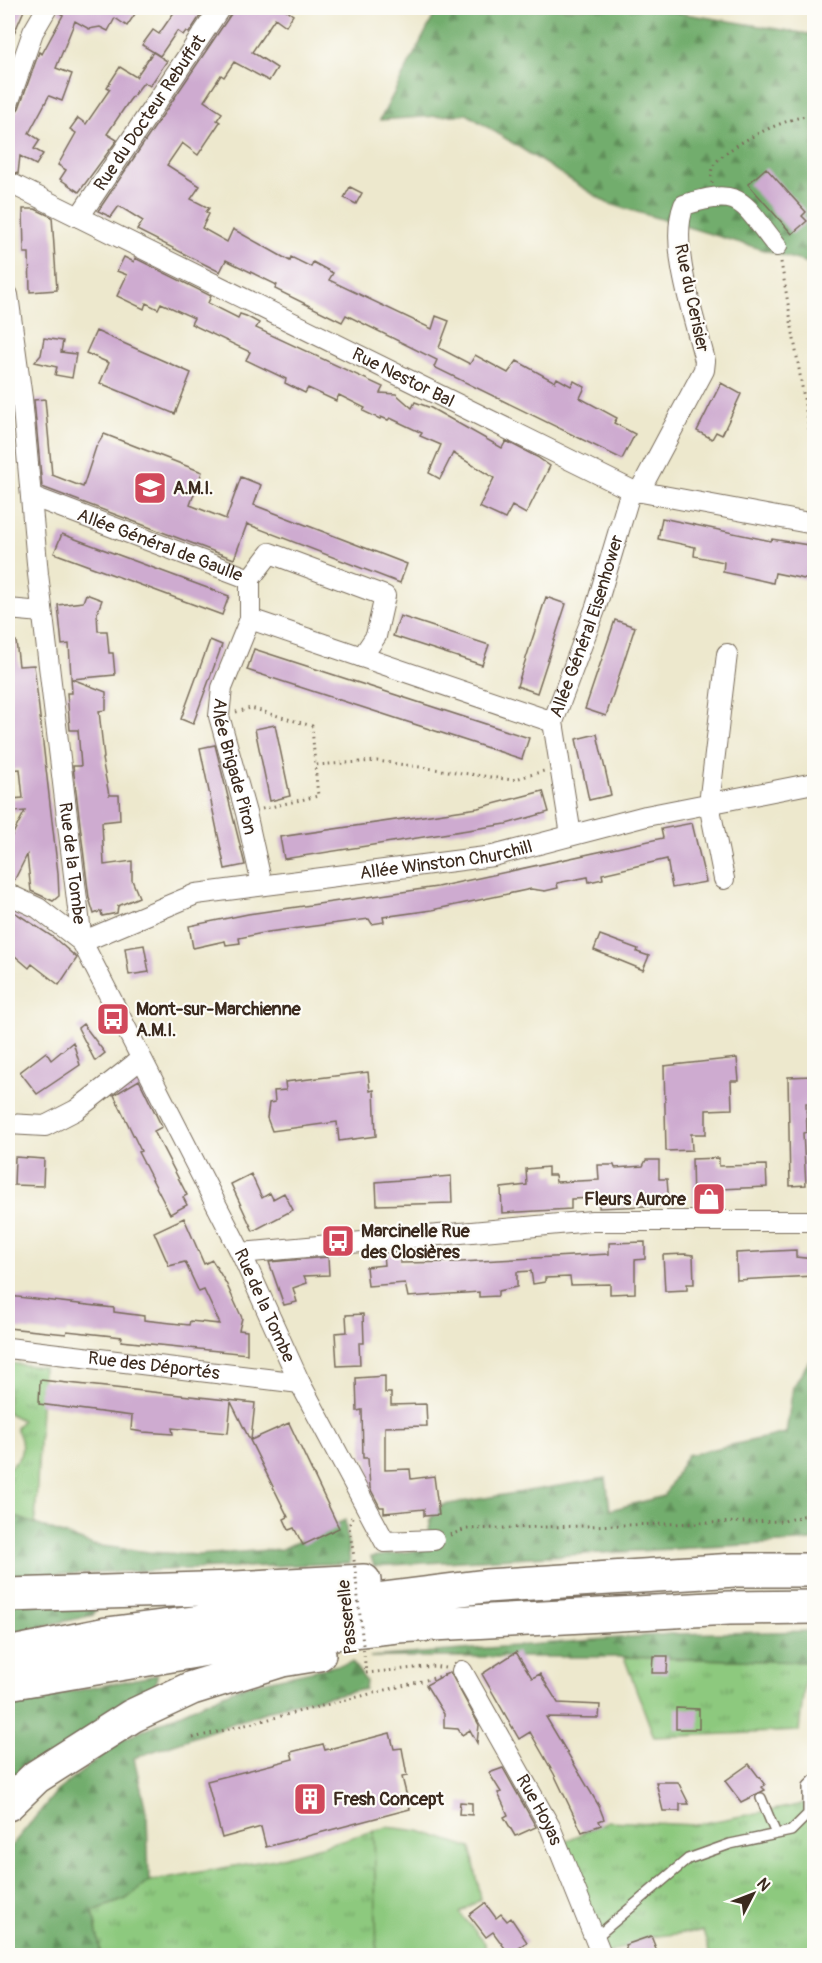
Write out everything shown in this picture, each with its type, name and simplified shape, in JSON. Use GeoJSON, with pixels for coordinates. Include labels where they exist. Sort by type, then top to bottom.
{"type":"FeatureCollection","features":[{"type":"Feature","properties":{"kind":"highway"},"geometry":{"type":"LineString","coordinates":[[8,1654],[107,1634],[486,1586],[713,1571],[814,1570]]}},
{"type":"Feature","properties":{"kind":"highway"},"geometry":{"type":"LineString","coordinates":[[8,1595],[235,1588],[458,1574],[486,1586]]}},
{"type":"Feature","properties":{"kind":"highway"},"geometry":{"type":"LineString","coordinates":[[8,1683],[236,1644],[397,1626],[729,1608],[814,1607]]}},
{"type":"Feature","properties":{"kind":"highway"},"geometry":{"type":"LineString","coordinates":[[8,1804],[36,1777],[62,1763],[132,1716],[192,1688],[282,1660],[344,1649],[397,1626]]}},
{"type":"Feature","properties":{"kind":"highway"},"geometry":{"type":"LineString","coordinates":[[8,1825],[62,1763]]}},
{"type":"Feature","properties":{"kind":"street"},"geometry":{"type":"LineString","coordinates":[[8,104],[33,32],[47,8]]}},
{"type":"Feature","properties":{"kind":"street","name":"Rue du Docteur Rebuffat"},"geometry":{"type":"LineString","coordinates":[[79,217],[220,8]]}},
{"type":"Feature","properties":{"kind":"street","name":"Rue Nestor Bal"},"geometry":{"type":"LineString","coordinates":[[8,182],[635,491],[814,524]]}},
{"type":"Feature","properties":{"kind":"street"},"geometry":{"type":"LineString","coordinates":[[711,196],[730,196],[745,206],[777,246]]}},
{"type":"Feature","properties":{"kind":"street","name":"Rue du Cerisier"},"geometry":{"type":"LineString","coordinates":[[635,491],[704,370],[705,361],[678,249],[679,219],[684,206],[711,196]]}},
{"type":"Feature","properties":{"kind":"street","name":"Rue de la Tombe"},"geometry":{"type":"LineString","coordinates":[[8,295],[22,398],[42,612],[82,942],[241,1253],[300,1383]]}},
{"type":"Feature","properties":{"kind":"street","name":"Allée Général Eisenhower"},"geometry":{"type":"LineString","coordinates":[[571,834],[553,722],[596,608],[635,491]]}},
{"type":"Feature","properties":{"kind":"street","name":"Allée Général de Gaulle"},"geometry":{"type":"LineString","coordinates":[[31,496],[250,579],[270,553],[385,596],[376,636],[362,657]]}},
{"type":"Feature","properties":{"kind":"street","name":"Allée Brigade Piron"},"geometry":{"type":"LineString","coordinates":[[250,579],[250,619],[222,688],[219,716],[246,813],[262,885]]}},
{"type":"Feature","properties":{"kind":"street"},"geometry":{"type":"LineString","coordinates":[[8,609],[42,612]]}},
{"type":"Feature","properties":{"kind":"street"},"geometry":{"type":"LineString","coordinates":[[250,619],[553,722]]}},
{"type":"Feature","properties":{"kind":"street"},"geometry":{"type":"LineString","coordinates":[[724,879],[709,804],[727,654]]}},
{"type":"Feature","properties":{"kind":"street","name":"Allée Winston Churchill"},"geometry":{"type":"LineString","coordinates":[[82,942],[196,894],[493,856],[571,834],[814,783]]}},
{"type":"Feature","properties":{"kind":"street"},"geometry":{"type":"LineString","coordinates":[[8,894],[38,908],[82,942]]}},
{"type":"Feature","properties":{"kind":"street"},"geometry":{"type":"LineString","coordinates":[[8,1124],[45,1126],[76,1110],[141,1059]]}},
{"type":"Feature","properties":{"kind":"street"},"geometry":{"type":"LineString","coordinates":[[241,1253],[592,1221],[814,1221]]}},
{"type":"Feature","properties":{"kind":"street","name":"Rue des Déportés"},"geometry":{"type":"LineString","coordinates":[[8,1348],[300,1383]]}},
{"type":"Feature","properties":{"kind":"street"},"geometry":{"type":"LineString","coordinates":[[300,1383],[385,1542],[434,1540]]}},
{"type":"Feature","properties":{"kind":"street","name":"Rue Hoyas"},"geometry":{"type":"LineString","coordinates":[[462,1671],[550,1827],[598,1947]]}},
{"type":"Feature","properties":{"kind":"lane"},"geometry":{"type":"LineString","coordinates":[[598,1947],[688,1859],[730,1844],[791,1830],[808,1814],[808,1786],[814,1780]]}},
{"type":"Feature","properties":{"kind":"lane"},"geometry":{"type":"LineString","coordinates":[[761,1798],[776,1834]]}},
{"type":"Feature","properties":{"kind":"path"},"geometry":{"type":"LineString","coordinates":[[711,196],[712,169],[721,157],[763,131],[806,115],[814,115]]}},
{"type":"Feature","properties":{"kind":"path"},"geometry":{"type":"LineString","coordinates":[[777,246],[795,335],[814,458]]}},
{"type":"Feature","properties":{"kind":"path"},"geometry":{"type":"LineString","coordinates":[[219,716],[250,708],[312,726],[318,796],[246,813]]}},
{"type":"Feature","properties":{"kind":"path"},"geometry":{"type":"LineString","coordinates":[[315,765],[377,761],[512,780],[560,767]]}},
{"type":"Feature","properties":{"kind":"path"},"geometry":{"type":"LineString","coordinates":[[434,1540],[466,1529],[784,1521],[814,1513]]}},
{"type":"Feature","properties":{"kind":"path","name":"Passerelle"},"geometry":{"type":"LineString","coordinates":[[349,1527],[366,1673],[434,1666]]}},
{"type":"Feature","properties":{"kind":"path"},"geometry":{"type":"LineString","coordinates":[[193,1738],[462,1671]]}},
{"type":"Feature","properties":{"kind":"green space"},"geometry":{"type":"Polygon","coordinates":[[[438,8],[649,8],[814,35],[814,284],[811,264],[607,203],[467,114],[380,120],[438,8]]]}},
{"type":"Feature","properties":{"kind":"green space"},"geometry":{"type":"Polygon","coordinates":[[[809,1361],[814,1365],[814,1541],[374,1566],[371,1557],[426,1549],[431,1518],[443,1505],[606,1478],[610,1510],[664,1496],[687,1455],[786,1433],[793,1387],[809,1361]]]}},
{"type":"Feature","properties":{"kind":"green space"},"geometry":{"type":"Polygon","coordinates":[[[8,1363],[43,1367],[35,1525],[8,1514],[8,1468],[20,1456],[22,1445],[16,1428],[22,1420],[8,1413],[8,1363]]]}},
{"type":"Feature","properties":{"kind":"green space"},"geometry":{"type":"Polygon","coordinates":[[[8,1514],[93,1545],[198,1555],[282,1549],[345,1520],[350,1563],[8,1576],[8,1514]]]}},
{"type":"Feature","properties":{"kind":"green space"},"geometry":{"type":"Polygon","coordinates":[[[100,1599],[93,1615],[8,1634],[8,1602],[100,1599]]]}},
{"type":"Feature","properties":{"kind":"green space"},"geometry":{"type":"Polygon","coordinates":[[[814,1631],[814,1664],[624,1657],[370,1657],[672,1634],[814,1631]]]}},
{"type":"Feature","properties":{"kind":"green space"},"geometry":{"type":"Polygon","coordinates":[[[624,1657],[807,1662],[799,1731],[654,1737],[624,1657]]]}},
{"type":"Feature","properties":{"kind":"green space"},"geometry":{"type":"Polygon","coordinates":[[[352,1662],[366,1681],[365,1689],[288,1704],[134,1758],[147,1815],[149,1881],[126,1899],[93,1911],[101,1955],[8,1956],[8,1850],[57,1791],[124,1739],[239,1687],[352,1662]]]}},
{"type":"Feature","properties":{"kind":"green space"},"geometry":{"type":"Polygon","coordinates":[[[157,1675],[155,1691],[8,1789],[8,1704],[157,1675]]]}},
{"type":"Feature","properties":{"kind":"green space"},"geometry":{"type":"Polygon","coordinates":[[[814,1798],[814,1955],[710,1955],[703,1931],[648,1937],[604,1955],[557,1845],[608,1821],[694,1825],[799,1805],[814,1798]]]}},
{"type":"Feature","properties":{"kind":"green space"},"geometry":{"type":"Polygon","coordinates":[[[387,1827],[420,1831],[471,1848],[481,1899],[460,1913],[485,1943],[486,1955],[377,1955],[374,1831],[387,1827]]]}},
{"type":"Feature","properties":{"kind":"green space"},"geometry":{"type":"Polygon","coordinates":[[[374,1831],[377,1955],[101,1955],[93,1911],[126,1899],[149,1881],[275,1859],[374,1831]]]}},
{"type":"Feature","properties":{"kind":"building"},"geometry":{"type":"Polygon","coordinates":[[[8,8],[25,8],[8,47],[8,8]]]}},
{"type":"Feature","properties":{"kind":"building"},"geometry":{"type":"Polygon","coordinates":[[[59,8],[139,8],[127,26],[115,18],[108,31],[100,27],[89,29],[75,21],[56,68],[72,74],[62,101],[49,96],[29,133],[40,140],[34,149],[43,154],[36,165],[20,156],[18,174],[8,170],[8,128],[13,115],[19,108],[39,52],[42,54],[63,15],[58,12],[59,8]]]}},
{"type":"Feature","properties":{"kind":"building"},"geometry":{"type":"Polygon","coordinates":[[[177,8],[194,8],[202,13],[189,33],[186,31],[183,35],[177,31],[160,56],[142,45],[153,30],[159,34],[177,8]]]}},
{"type":"Feature","properties":{"kind":"building"},"geometry":{"type":"Polygon","coordinates":[[[235,8],[283,8],[293,15],[286,26],[275,18],[252,52],[277,68],[269,81],[234,62],[224,77],[221,75],[204,101],[222,113],[217,120],[220,122],[198,155],[182,143],[167,165],[200,186],[191,199],[209,208],[206,212],[209,214],[202,228],[227,242],[233,229],[290,261],[291,257],[311,267],[313,262],[333,273],[329,280],[432,329],[436,316],[449,321],[439,348],[470,364],[475,355],[508,373],[517,361],[555,382],[557,378],[571,386],[574,381],[585,387],[580,398],[617,418],[614,423],[635,434],[622,459],[434,367],[437,360],[346,315],[342,322],[275,289],[277,285],[226,260],[220,272],[137,230],[143,221],[119,206],[111,217],[98,211],[235,8]]]}},
{"type":"Feature","properties":{"kind":"building"},"geometry":{"type":"Polygon","coordinates":[[[153,52],[167,61],[150,86],[144,82],[129,101],[107,134],[117,140],[79,192],[60,179],[66,170],[58,165],[76,133],[70,129],[78,118],[86,124],[110,89],[107,87],[120,67],[136,77],[153,52]]]}},
{"type":"Feature","properties":{"kind":"building"},"geometry":{"type":"Polygon","coordinates":[[[766,168],[806,212],[802,216],[807,221],[792,234],[748,184],[766,168]]]}},
{"type":"Feature","properties":{"kind":"building"},"geometry":{"type":"Polygon","coordinates":[[[350,187],[362,193],[356,204],[344,198],[350,187]]]}},
{"type":"Feature","properties":{"kind":"building"},"geometry":{"type":"Polygon","coordinates":[[[23,209],[35,209],[52,217],[57,290],[30,292],[29,253],[24,253],[23,209]]]}},
{"type":"Feature","properties":{"kind":"building"},"geometry":{"type":"Polygon","coordinates":[[[124,257],[134,262],[135,258],[211,296],[208,303],[238,318],[240,314],[246,316],[259,323],[256,328],[383,387],[380,393],[396,394],[412,408],[415,402],[431,408],[502,448],[506,441],[537,457],[550,466],[526,514],[512,506],[505,519],[479,507],[494,478],[453,453],[440,479],[429,473],[441,445],[420,436],[422,433],[390,418],[388,420],[381,417],[380,419],[363,411],[365,408],[339,395],[336,401],[308,388],[305,393],[285,383],[286,379],[246,360],[250,352],[191,324],[194,318],[161,303],[158,309],[146,303],[144,309],[117,296],[127,275],[117,271],[124,257]]]}},
{"type":"Feature","properties":{"kind":"building"},"geometry":{"type":"Polygon","coordinates":[[[96,331],[191,373],[175,414],[100,383],[109,363],[86,353],[96,331]]]}},
{"type":"Feature","properties":{"kind":"building"},"geometry":{"type":"Polygon","coordinates":[[[44,338],[63,341],[61,352],[76,354],[72,378],[55,375],[57,367],[35,362],[41,355],[44,338]]]}},
{"type":"Feature","properties":{"kind":"building"},"geometry":{"type":"Polygon","coordinates":[[[721,383],[741,394],[722,435],[716,432],[712,439],[697,431],[721,383]]]}},
{"type":"Feature","properties":{"kind":"building","name":"A.M.I."},"geometry":{"type":"Polygon","coordinates":[[[45,399],[52,475],[83,487],[96,447],[104,434],[202,472],[190,505],[226,519],[241,477],[261,485],[254,505],[407,564],[400,583],[247,524],[234,559],[42,487],[34,400],[45,399]]]}},
{"type":"Feature","properties":{"kind":"building"},"geometry":{"type":"Polygon","coordinates":[[[662,518],[771,541],[772,539],[814,546],[814,581],[775,573],[773,583],[723,572],[724,562],[694,556],[695,547],[658,539],[662,518]]]}},
{"type":"Feature","properties":{"kind":"building"},"geometry":{"type":"Polygon","coordinates":[[[62,534],[229,596],[222,615],[54,553],[62,534]]]}},
{"type":"Feature","properties":{"kind":"building"},"geometry":{"type":"Polygon","coordinates":[[[86,594],[102,600],[97,613],[98,631],[107,631],[109,653],[113,653],[115,675],[72,679],[106,692],[106,710],[99,711],[104,758],[102,759],[109,795],[119,795],[120,820],[102,822],[104,865],[132,861],[132,880],[139,897],[118,906],[117,913],[102,916],[101,911],[94,914],[89,898],[73,766],[81,766],[78,730],[70,730],[67,693],[72,693],[69,644],[62,645],[58,605],[83,602],[86,594]]]}},
{"type":"Feature","properties":{"kind":"building"},"geometry":{"type":"Polygon","coordinates":[[[546,597],[566,604],[537,693],[517,686],[546,597]]]}},
{"type":"Feature","properties":{"kind":"building"},"geometry":{"type":"Polygon","coordinates":[[[400,616],[489,645],[482,665],[393,636],[400,616]]]}},
{"type":"Feature","properties":{"kind":"building"},"geometry":{"type":"Polygon","coordinates":[[[615,620],[635,627],[606,716],[585,709],[615,620]]]}},
{"type":"Feature","properties":{"kind":"building"},"geometry":{"type":"Polygon","coordinates":[[[210,640],[222,645],[193,724],[181,719],[210,640]]]}},
{"type":"Feature","properties":{"kind":"building"},"geometry":{"type":"Polygon","coordinates":[[[8,641],[16,641],[19,666],[34,665],[58,873],[59,896],[53,901],[31,891],[27,855],[13,883],[8,882],[8,843],[25,811],[14,812],[12,799],[23,798],[20,769],[8,770],[8,700],[10,699],[8,641]]]}},
{"type":"Feature","properties":{"kind":"building"},"geometry":{"type":"Polygon","coordinates":[[[254,649],[529,738],[522,759],[247,670],[254,649]]]}},
{"type":"Feature","properties":{"kind":"building"},"geometry":{"type":"Polygon","coordinates":[[[275,725],[290,796],[270,801],[255,729],[275,725]]]}},
{"type":"Feature","properties":{"kind":"building"},"geometry":{"type":"Polygon","coordinates":[[[597,734],[611,795],[589,800],[576,739],[597,734]]]}},
{"type":"Feature","properties":{"kind":"building"},"geometry":{"type":"Polygon","coordinates":[[[215,745],[245,865],[225,869],[200,748],[215,745]]]}},
{"type":"Feature","properties":{"kind":"building"},"geometry":{"type":"Polygon","coordinates":[[[543,791],[549,812],[506,824],[284,859],[280,837],[478,808],[543,791]]]}},
{"type":"Feature","properties":{"kind":"building"},"geometry":{"type":"Polygon","coordinates":[[[692,823],[706,882],[672,888],[667,859],[602,874],[603,879],[589,882],[588,877],[557,883],[558,888],[545,891],[531,889],[432,910],[383,917],[384,922],[372,924],[369,919],[268,932],[239,938],[240,943],[226,945],[225,941],[193,948],[189,926],[248,914],[437,887],[663,838],[661,829],[692,823]]]}},
{"type":"Feature","properties":{"kind":"building"},"geometry":{"type":"Polygon","coordinates":[[[8,908],[53,937],[77,958],[59,985],[32,964],[29,968],[8,950],[8,908]]]}},
{"type":"Feature","properties":{"kind":"building"},"geometry":{"type":"Polygon","coordinates":[[[600,935],[638,949],[637,952],[649,956],[643,970],[594,950],[600,935]]]}},
{"type":"Feature","properties":{"kind":"building"},"geometry":{"type":"Polygon","coordinates":[[[144,945],[149,972],[129,975],[125,948],[144,945]]]}},
{"type":"Feature","properties":{"kind":"building"},"geometry":{"type":"Polygon","coordinates":[[[83,1024],[105,1053],[95,1061],[78,1028],[83,1024]]]}},
{"type":"Feature","properties":{"kind":"building"},"geometry":{"type":"Polygon","coordinates":[[[73,1042],[80,1065],[37,1094],[20,1072],[46,1052],[51,1060],[73,1042]]]}},
{"type":"Feature","properties":{"kind":"building"},"geometry":{"type":"Polygon","coordinates":[[[737,1058],[739,1081],[731,1081],[732,1109],[706,1110],[706,1134],[691,1134],[692,1150],[666,1151],[664,1066],[737,1058]]]}},
{"type":"Feature","properties":{"kind":"building"},"geometry":{"type":"Polygon","coordinates":[[[368,1072],[370,1091],[374,1090],[376,1136],[339,1141],[337,1122],[272,1131],[267,1118],[269,1103],[275,1102],[274,1091],[286,1090],[285,1082],[368,1072]]]}},
{"type":"Feature","properties":{"kind":"building"},"geometry":{"type":"Polygon","coordinates":[[[812,1076],[813,1103],[806,1103],[807,1132],[803,1133],[806,1185],[790,1186],[788,1077],[812,1076]]]}},
{"type":"Feature","properties":{"kind":"building"},"geometry":{"type":"Polygon","coordinates":[[[139,1080],[162,1127],[154,1131],[187,1195],[183,1197],[187,1205],[170,1214],[138,1152],[141,1151],[114,1095],[139,1080]]]}},
{"type":"Feature","properties":{"kind":"building"},"geometry":{"type":"Polygon","coordinates":[[[15,1157],[44,1159],[43,1186],[14,1185],[15,1157]]]}},
{"type":"Feature","properties":{"kind":"building"},"geometry":{"type":"Polygon","coordinates":[[[719,1158],[719,1166],[766,1165],[767,1187],[720,1189],[721,1203],[693,1204],[692,1159],[719,1158]]]}},
{"type":"Feature","properties":{"kind":"building"},"geometry":{"type":"Polygon","coordinates":[[[646,1160],[659,1160],[659,1179],[667,1179],[669,1205],[599,1208],[599,1198],[571,1199],[571,1209],[502,1213],[501,1188],[527,1185],[526,1169],[548,1167],[548,1175],[555,1175],[556,1182],[599,1180],[598,1165],[614,1165],[615,1168],[643,1166],[646,1160]]]}},
{"type":"Feature","properties":{"kind":"building"},"geometry":{"type":"Polygon","coordinates":[[[251,1174],[262,1198],[270,1193],[273,1199],[284,1193],[293,1210],[253,1231],[231,1184],[251,1174]]]}},
{"type":"Feature","properties":{"kind":"building"},"geometry":{"type":"Polygon","coordinates":[[[451,1176],[452,1203],[377,1205],[376,1182],[451,1176]]]}},
{"type":"Feature","properties":{"kind":"building"},"geometry":{"type":"Polygon","coordinates":[[[184,1218],[204,1264],[212,1260],[226,1283],[242,1318],[239,1330],[247,1331],[247,1354],[121,1341],[122,1337],[67,1331],[66,1334],[8,1328],[9,1296],[114,1308],[114,1312],[144,1316],[144,1320],[189,1325],[190,1321],[220,1324],[204,1290],[199,1292],[185,1262],[169,1266],[154,1232],[184,1218]]]}},
{"type":"Feature","properties":{"kind":"building"},"geometry":{"type":"Polygon","coordinates":[[[645,1242],[645,1259],[635,1260],[635,1293],[610,1294],[610,1284],[571,1285],[570,1277],[545,1278],[545,1282],[533,1284],[531,1271],[517,1272],[517,1287],[498,1291],[498,1296],[479,1297],[479,1292],[408,1297],[405,1283],[368,1286],[366,1267],[384,1265],[383,1253],[400,1252],[400,1263],[461,1262],[609,1254],[609,1243],[645,1242]]]}},
{"type":"Feature","properties":{"kind":"building"},"geometry":{"type":"Polygon","coordinates":[[[796,1250],[796,1257],[814,1259],[814,1276],[737,1280],[736,1253],[796,1250]]]}},
{"type":"Feature","properties":{"kind":"building"},"geometry":{"type":"Polygon","coordinates":[[[663,1255],[693,1255],[694,1284],[687,1284],[687,1290],[665,1291],[663,1255]]]}},
{"type":"Feature","properties":{"kind":"building"},"geometry":{"type":"Polygon","coordinates":[[[328,1257],[329,1275],[304,1276],[307,1283],[293,1288],[297,1302],[284,1305],[269,1262],[328,1257]]]}},
{"type":"Feature","properties":{"kind":"building"},"geometry":{"type":"Polygon","coordinates":[[[363,1314],[364,1343],[359,1343],[360,1365],[337,1366],[335,1333],[347,1332],[346,1315],[363,1314]]]}},
{"type":"Feature","properties":{"kind":"building"},"geometry":{"type":"Polygon","coordinates":[[[385,1376],[385,1393],[391,1393],[391,1405],[426,1404],[427,1426],[385,1427],[385,1470],[410,1469],[411,1479],[434,1476],[439,1515],[424,1516],[424,1509],[384,1513],[384,1507],[380,1507],[370,1488],[368,1458],[363,1458],[362,1410],[357,1411],[356,1378],[385,1376]]]}},
{"type":"Feature","properties":{"kind":"building"},"geometry":{"type":"Polygon","coordinates":[[[40,1380],[255,1403],[251,1440],[289,1423],[339,1528],[303,1545],[294,1528],[289,1530],[284,1519],[288,1517],[231,1402],[228,1433],[172,1428],[173,1434],[143,1432],[131,1430],[132,1416],[39,1404],[40,1380]]]}},
{"type":"Feature","properties":{"kind":"building"},"geometry":{"type":"Polygon","coordinates":[[[516,1652],[532,1678],[540,1674],[558,1703],[600,1705],[599,1718],[546,1717],[599,1806],[604,1819],[599,1821],[601,1825],[582,1832],[554,1774],[530,1732],[519,1739],[482,1674],[516,1652]]]}},
{"type":"Feature","properties":{"kind":"building"},"geometry":{"type":"Polygon","coordinates":[[[653,1656],[668,1656],[667,1673],[652,1673],[653,1656]]]}},
{"type":"Feature","properties":{"kind":"building"},"geometry":{"type":"Polygon","coordinates":[[[450,1672],[479,1725],[477,1743],[470,1730],[462,1735],[458,1729],[444,1728],[444,1714],[426,1685],[450,1672]]]}},
{"type":"Feature","properties":{"kind":"building"},"geometry":{"type":"Polygon","coordinates":[[[676,1708],[699,1709],[699,1729],[676,1729],[676,1708]]]}},
{"type":"Feature","properties":{"kind":"building","name":"Fresh Concept"},"geometry":{"type":"Polygon","coordinates":[[[390,1733],[394,1749],[402,1748],[407,1776],[402,1777],[410,1809],[266,1847],[261,1827],[222,1838],[207,1781],[293,1759],[291,1752],[323,1744],[325,1750],[390,1733]]]}},
{"type":"Feature","properties":{"kind":"building"},"geometry":{"type":"Polygon","coordinates":[[[749,1764],[765,1785],[762,1787],[765,1790],[741,1802],[725,1781],[749,1764]]]}},
{"type":"Feature","properties":{"kind":"building"},"geometry":{"type":"Polygon","coordinates":[[[503,1768],[536,1827],[515,1836],[504,1817],[508,1815],[498,1793],[501,1792],[489,1773],[503,1768]]]}},
{"type":"Feature","properties":{"kind":"building"},"geometry":{"type":"Polygon","coordinates":[[[656,1782],[678,1782],[689,1804],[680,1804],[680,1811],[663,1811],[656,1782]]]}},
{"type":"Feature","properties":{"kind":"building"},"geometry":{"type":"Polygon","coordinates":[[[460,1802],[472,1803],[472,1815],[459,1814],[460,1802]]]}},
{"type":"Feature","properties":{"kind":"building"},"geometry":{"type":"Polygon","coordinates":[[[485,1903],[496,1918],[501,1914],[507,1921],[511,1918],[527,1942],[510,1955],[493,1932],[486,1937],[469,1915],[485,1903]]]}},
{"type":"Feature","properties":{"kind":"building"},"geometry":{"type":"Polygon","coordinates":[[[651,1936],[659,1956],[629,1956],[625,1945],[651,1936]]]}},
{"type":"Feature","properties":{"kind":"place","name":"A.M.I."},"geometry":{"type":"Point","coordinates":[150,488]}},
{"type":"Feature","properties":{"kind":"place","name":"Mont-sur-Marchienne A.M.I."},"geometry":{"type":"Point","coordinates":[113,1019]}},
{"type":"Feature","properties":{"kind":"place","name":"Fleurs Aurore"},"geometry":{"type":"Point","coordinates":[709,1199]}},
{"type":"Feature","properties":{"kind":"place","name":"Marcinelle Rue des Closières"},"geometry":{"type":"Point","coordinates":[338,1241]}},
{"type":"Feature","properties":{"kind":"place","name":"Fresh Concept"},"geometry":{"type":"Point","coordinates":[310,1799]}}]}
